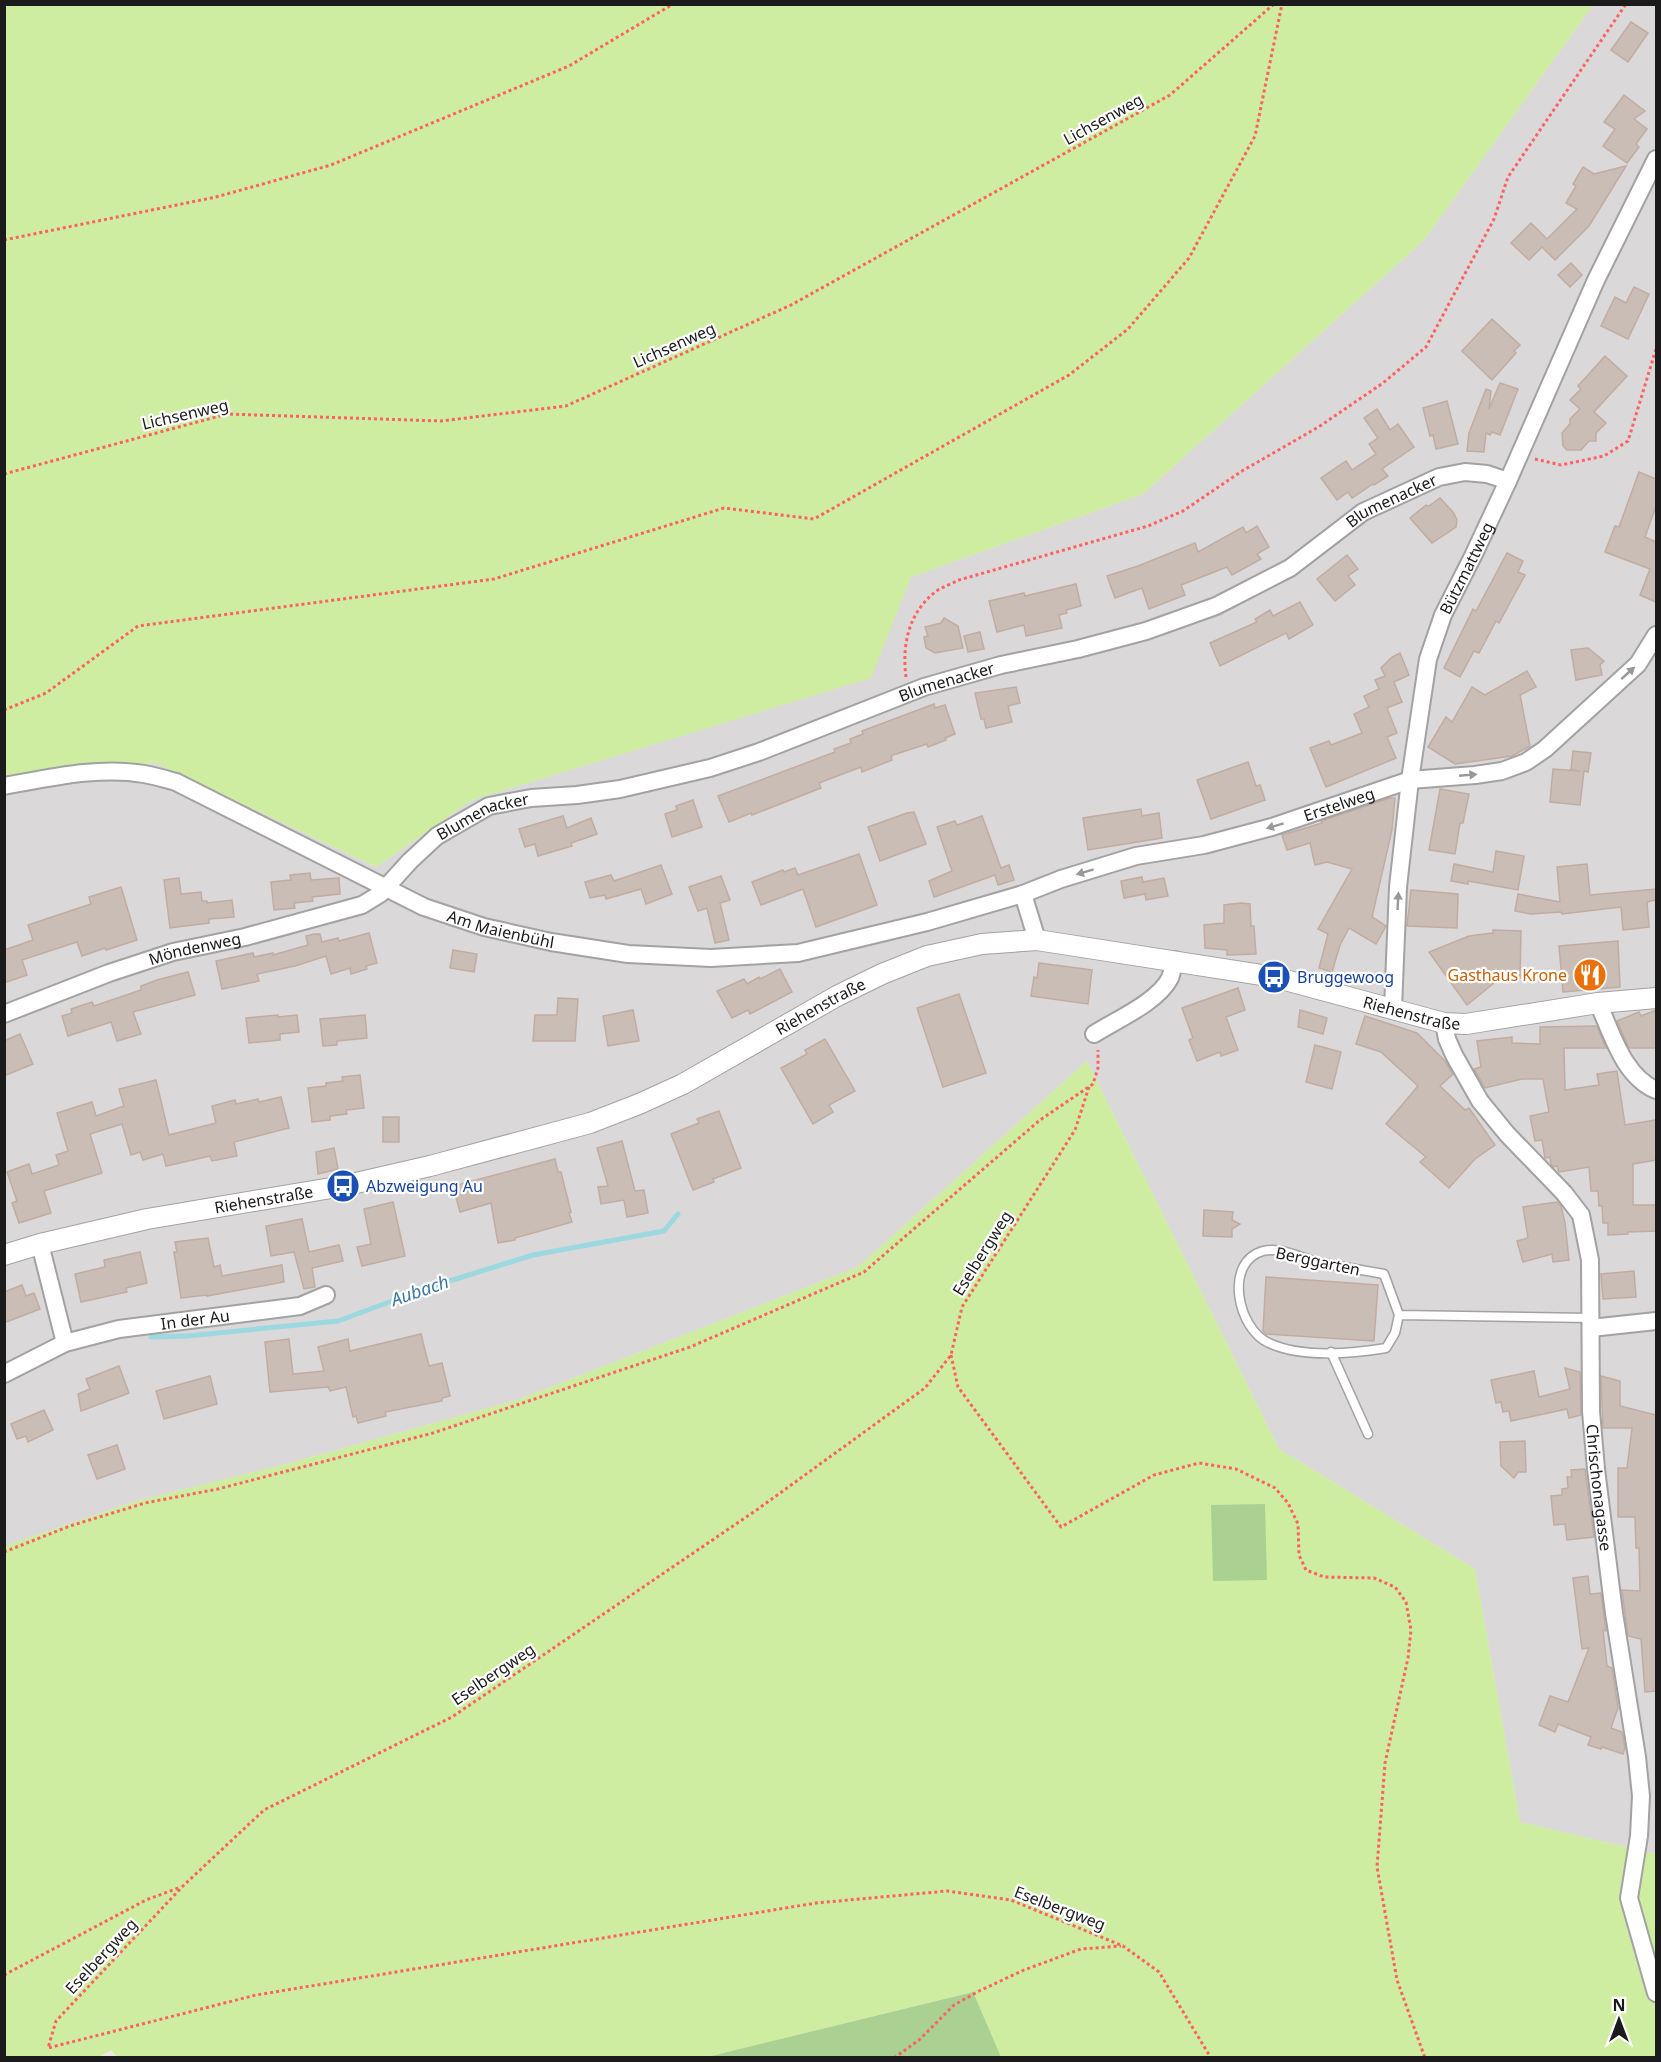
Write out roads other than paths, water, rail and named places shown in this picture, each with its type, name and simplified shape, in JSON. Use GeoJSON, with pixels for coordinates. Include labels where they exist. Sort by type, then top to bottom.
{"type":"FeatureCollection","features":[{"type":"Feature","properties":{"kind":"street","name":"Bützmattweg"},"geometry":{"type":"LineString","coordinates":[[1393,1008],[1398,887],[1410,780],[1428,659],[1443,615],[1508,481],[1596,280],[1656,159]]}},
{"type":"Feature","properties":{"kind":"street","name":"Blumenacker"},"geometry":{"type":"LineString","coordinates":[[386,888],[437,836],[489,806],[531,798],[620,789],[710,768],[759,752],[907,694],[1001,665],[1078,649],[1146,631],[1216,606],[1290,568],[1363,512],[1439,477],[1465,472],[1487,474],[1508,481]]}},
{"type":"Feature","properties":{"kind":"street","name":"Erstelweg"},"geometry":{"type":"LineString","coordinates":[[1023,894],[1061,879],[1136,856],[1204,845],[1272,827],[1410,780],[1502,771],[1526,762],[1545,749],[1638,664],[1656,635]]}},
{"type":"Feature","properties":{"kind":"street","name":"Am Maienbühl"},"geometry":{"type":"LineString","coordinates":[[4,786],[69,775],[107,772],[143,774],[176,782],[424,907],[484,927],[517,935],[628,954],[711,958],[798,953],[894,931],[1023,894]]}},
{"type":"Feature","properties":{"kind":"street","name":"Möndenweg"},"geometry":{"type":"LineString","coordinates":[[4,1014],[109,973],[173,952],[245,937],[362,905],[386,888]]}},
{"type":"Feature","properties":{"kind":"street"},"geometry":{"type":"LineString","coordinates":[[1023,894],[1037,940]]}},
{"type":"Feature","properties":{"kind":"street","name":"Riehenstraße"},"geometry":{"type":"LineString","coordinates":[[4,1256],[40,1244],[147,1219],[344,1186],[430,1166],[590,1123],[683,1084],[837,996],[882,974],[927,956],[982,944],[1037,940],[1175,960],[1274,977],[1444,1023],[1466,1024],[1598,1003],[1656,998]]}},
{"type":"Feature","properties":{"kind":"street"},"geometry":{"type":"LineString","coordinates":[[1094,1034],[1151,1000],[1162,990],[1170,978],[1175,960]]}},
{"type":"Feature","properties":{"kind":"street"},"geometry":{"type":"LineString","coordinates":[[1598,1003],[1625,1063],[1646,1086],[1656,1090]]}},
{"type":"Feature","properties":{"kind":"street","name":"Chrischonagasse"},"geometry":{"type":"LineString","coordinates":[[1444,1023],[1447,1039],[1454,1055],[1480,1101],[1507,1134],[1564,1193],[1581,1215],[1590,1260],[1591,1411],[1596,1469],[1641,1797],[1639,1836],[1629,1898],[1656,1993]]}},
{"type":"Feature","properties":{"kind":"street"},"geometry":{"type":"LineString","coordinates":[[40,1244],[65,1343]]}},
{"type":"Feature","properties":{"kind":"street","name":"In der Au"},"geometry":{"type":"LineString","coordinates":[[4,1374],[65,1343],[118,1329],[300,1306],[326,1295]]}},
{"type":"Feature","properties":{"kind":"street"},"geometry":{"type":"LineString","coordinates":[[1591,1323],[1656,1321]]}},
{"type":"Feature","properties":{"kind":"lane","name":"Berggarten"},"geometry":{"type":"LineString","coordinates":[[1264,1250],[1276,1250],[1318,1262],[1384,1274],[1399,1315],[1395,1333],[1386,1347],[1357,1353],[1294,1352],[1266,1342],[1251,1330],[1242,1307],[1239,1272],[1250,1256],[1264,1250]]}},
{"type":"Feature","properties":{"kind":"lane"},"geometry":{"type":"LineString","coordinates":[[1399,1315],[1591,1323]]}},
{"type":"Feature","properties":{"kind":"lane"},"geometry":{"type":"LineString","coordinates":[[1331,1352],[1368,1434]]}},
{"type":"Feature","properties":{"kind":"waterway","name":"Aubach"},"geometry":{"type":"LineString","coordinates":[[151,1337],[187,1336],[338,1321],[430,1287],[533,1255],[664,1231],[678,1214]]}},
{"type":"Feature","properties":{"kind":"place","name":"Gasthaus Krone"},"geometry":{"type":"Point","coordinates":[1590,975]}},
{"type":"Feature","properties":{"kind":"place","name":"Bruggewoog"},"geometry":{"type":"Point","coordinates":[1274,977]}},
{"type":"Feature","properties":{"kind":"place","name":"Abzweigung Au"},"geometry":{"type":"Point","coordinates":[343,1186]}}]}
